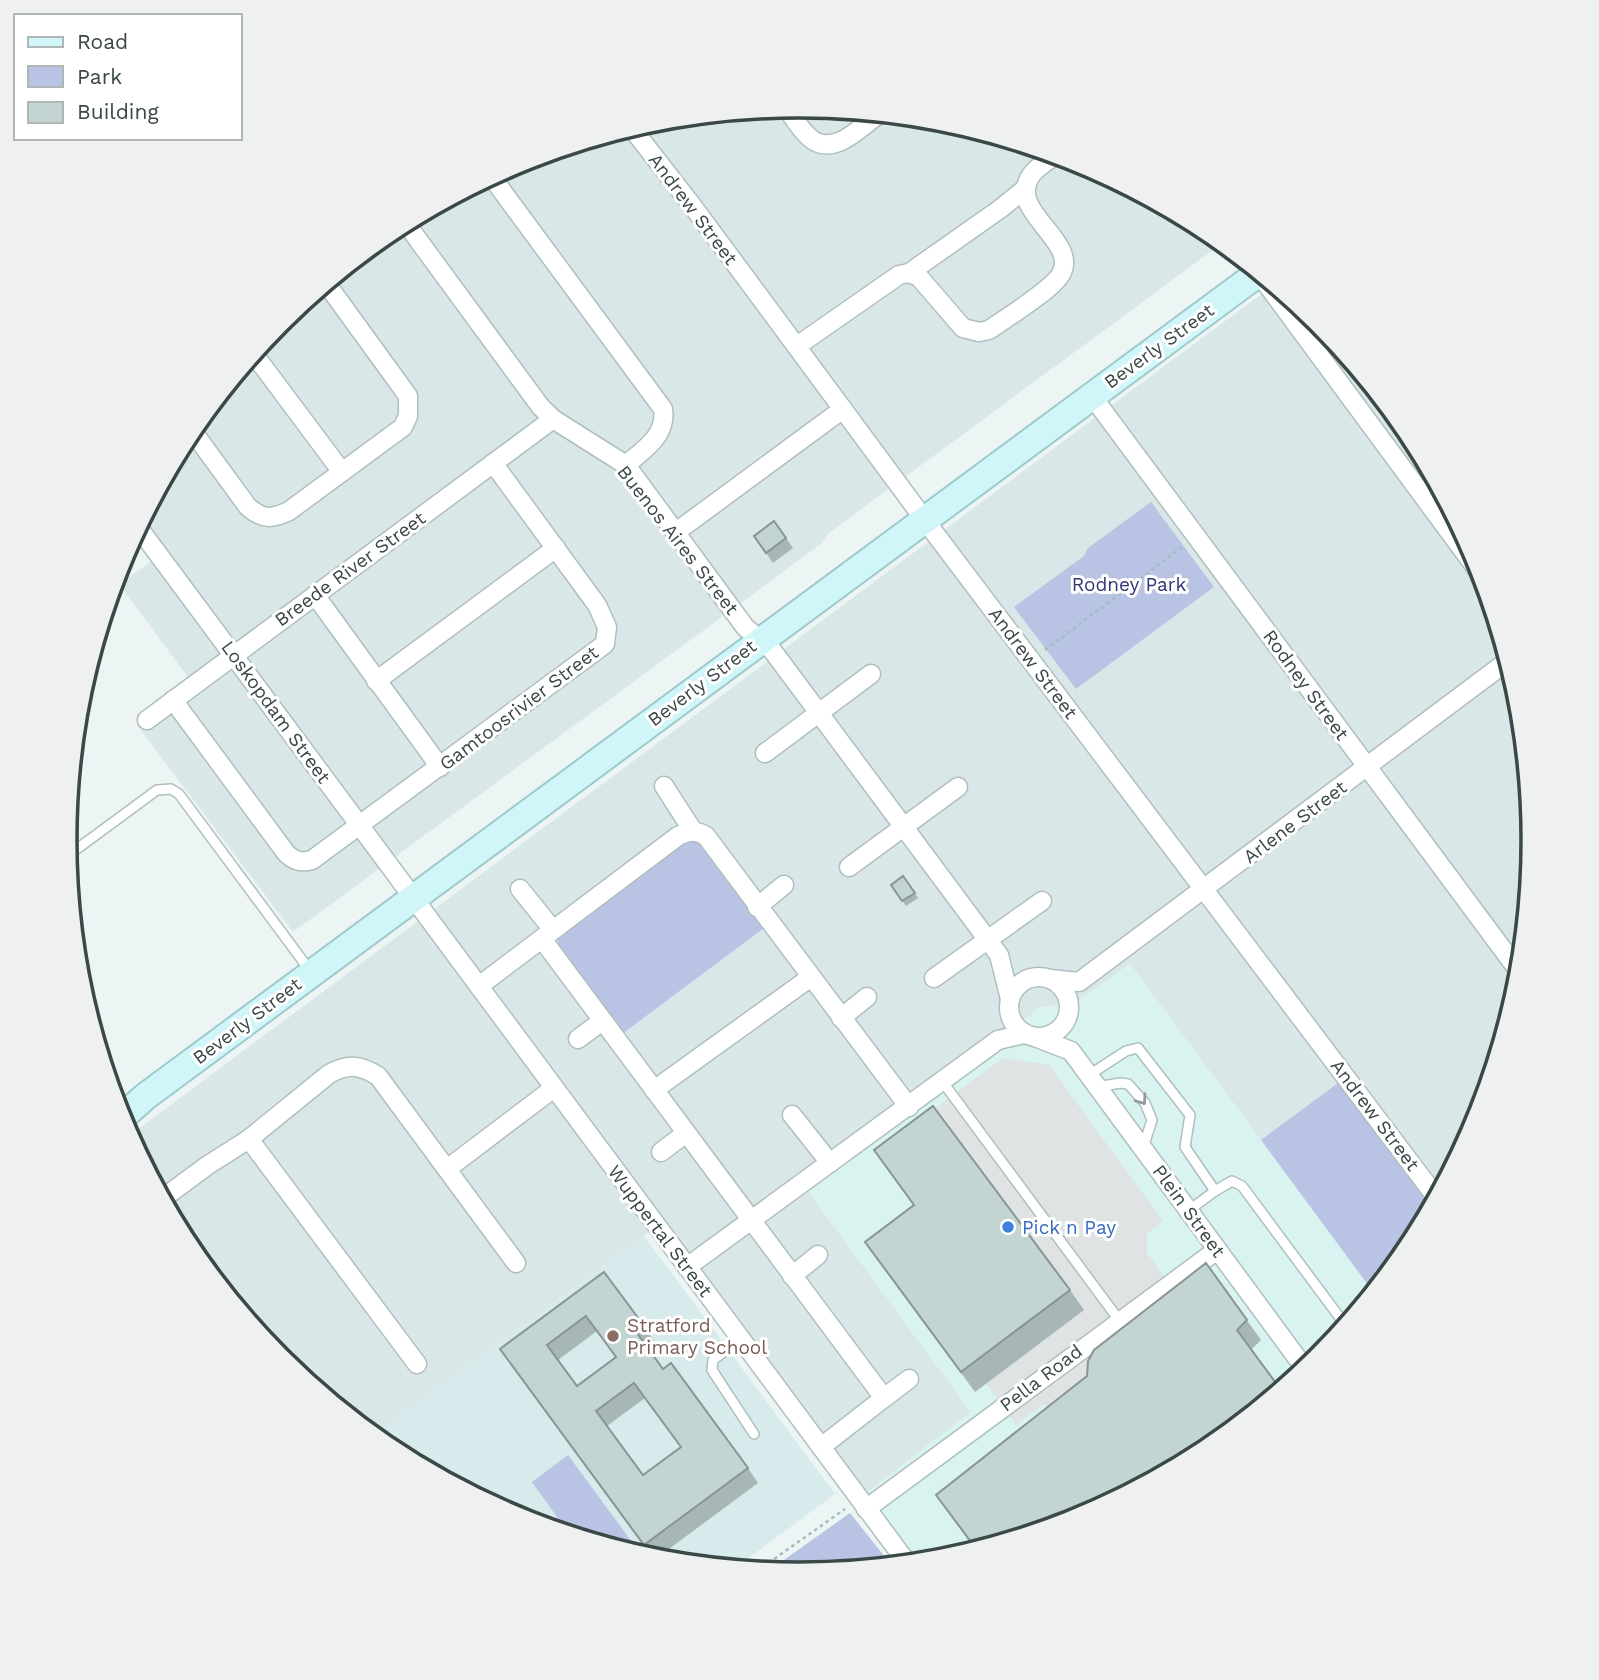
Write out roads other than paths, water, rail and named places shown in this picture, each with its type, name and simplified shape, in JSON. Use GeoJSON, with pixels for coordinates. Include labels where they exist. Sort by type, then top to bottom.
{"type":"FeatureCollection","features":[{"type":"Feature","properties":{"kind":"street"},"geometry":{"type":"LineString","coordinates":[[794,118],[807,136],[819,144],[827,145],[839,143],[869,121]]}},
{"type":"Feature","properties":{"kind":"street","name":"Andrew Street"},"geometry":{"type":"LineString","coordinates":[[638,136],[797,346],[923,519],[1431,1190]]}},
{"type":"Feature","properties":{"kind":"street"},"geometry":{"type":"LineString","coordinates":[[797,346],[889,280],[909,273],[1000,209],[1026,188],[1033,172],[1047,161]]}},
{"type":"Feature","properties":{"kind":"street"},"geometry":{"type":"LineString","coordinates":[[497,184],[663,410],[662,430],[626,465]]}},
{"type":"Feature","properties":{"kind":"street"},"geometry":{"type":"LineString","coordinates":[[909,273],[927,283],[963,328],[979,332],[989,330],[1055,282],[1061,274],[1064,258],[1028,203],[1026,188]]}},
{"type":"Feature","properties":{"kind":"street","name":"Buenos Aires Street"},"geometry":{"type":"LineString","coordinates":[[411,231],[540,406],[553,419],[626,465],[745,626],[760,640]]}},
{"type":"Feature","properties":{"kind":"street","name":"Beverly Street"},"geometry":{"type":"LineString","coordinates":[[130,1110],[1250,276]]}},
{"type":"Feature","properties":{"kind":"street"},"geometry":{"type":"LineString","coordinates":[[199,440],[248,507],[258,516],[279,516],[402,427],[408,416],[408,396],[331,290]]}},
{"type":"Feature","properties":{"kind":"street"},"geometry":{"type":"LineString","coordinates":[[1277,298],[1457,542]]}},
{"type":"Feature","properties":{"kind":"street"},"geometry":{"type":"LineString","coordinates":[[259,361],[342,472]]}},
{"type":"Feature","properties":{"kind":"street","name":"Rodney Street"},"geometry":{"type":"LineString","coordinates":[[1092,396],[1511,961]]}},
{"type":"Feature","properties":{"kind":"street"},"geometry":{"type":"LineString","coordinates":[[676,532],[843,409]]}},
{"type":"Feature","properties":{"kind":"street","name":"Breede River Street"},"geometry":{"type":"LineString","coordinates":[[147,720],[553,419]]}},
{"type":"Feature","properties":{"kind":"street","name":"Gamtoosrivier Street"},"geometry":{"type":"LineString","coordinates":[[173,700],[293,860],[312,860],[440,767],[605,644],[605,620],[493,463]]}},
{"type":"Feature","properties":{"kind":"street","name":"Loskopdam Street"},"geometry":{"type":"LineString","coordinates":[[145,536],[413,898]]}},
{"type":"Feature","properties":{"kind":"street"},"geometry":{"type":"LineString","coordinates":[[376,681],[556,548]]}},
{"type":"Feature","properties":{"kind":"street"},"geometry":{"type":"LineString","coordinates":[[315,595],[440,767]]}},
{"type":"Feature","properties":{"kind":"street"},"geometry":{"type":"LineString","coordinates":[[760,640],[772,650],[999,955],[1019,968],[1059,985],[1066,993],[1069,1003],[1067,1017]]}},
{"type":"Feature","properties":{"kind":"street","name":"Arlene Street"},"geometry":{"type":"LineString","coordinates":[[1079,982],[1500,667]]}},
{"type":"Feature","properties":{"kind":"street"},"geometry":{"type":"LineString","coordinates":[[765,753],[871,674]]}},
{"type":"Feature","properties":{"kind":"street"},"geometry":{"type":"LineString","coordinates":[[664,786],[693,831],[706,836],[908,1107]]}},
{"type":"Feature","properties":{"kind":"street"},"geometry":{"type":"LineString","coordinates":[[849,867],[957,787]]}},
{"type":"Feature","properties":{"kind":"street"},"geometry":{"type":"LineString","coordinates":[[479,986],[678,836],[693,831]]}},
{"type":"Feature","properties":{"kind":"street"},"geometry":{"type":"LineString","coordinates":[[757,907],[785,885]]}},
{"type":"Feature","properties":{"kind":"street"},"geometry":{"type":"LineString","coordinates":[[520,889],[602,1021],[884,1398]]}},
{"type":"Feature","properties":{"kind":"street","name":"Wuppertal Street"},"geometry":{"type":"LineString","coordinates":[[413,898],[901,1555]]}},
{"type":"Feature","properties":{"kind":"street"},"geometry":{"type":"LineString","coordinates":[[934,978],[1042,901]]}},
{"type":"Feature","properties":{"kind":"street"},"geometry":{"type":"LineString","coordinates":[[999,955],[1011,1019],[1016,1028],[1071,1051]]}},
{"type":"Feature","properties":{"kind":"street"},"geometry":{"type":"LineString","coordinates":[[654,1090],[811,977]]}},
{"type":"Feature","properties":{"kind":"street"},"geometry":{"type":"LineString","coordinates":[[687,1267],[998,1040],[1053,1034],[1075,1002],[1079,982],[1030,978],[1021,983],[1009,1004],[998,1040]]}},
{"type":"Feature","properties":{"kind":"street"},"geometry":{"type":"LineString","coordinates":[[841,1018],[867,996]]}},
{"type":"Feature","properties":{"kind":"street","name":"Plein Street"},"geometry":{"type":"LineString","coordinates":[[1067,1017],[1071,1051],[1299,1361]]}},
{"type":"Feature","properties":{"kind":"street"},"geometry":{"type":"LineString","coordinates":[[578,1039],[602,1021]]}},
{"type":"Feature","properties":{"kind":"street"},"geometry":{"type":"LineString","coordinates":[[170,1193],[248,1139],[329,1074],[342,1066],[355,1065],[378,1076],[516,1264]]}},
{"type":"Feature","properties":{"kind":"street"},"geometry":{"type":"LineString","coordinates":[[447,1169],[554,1088]]}},
{"type":"Feature","properties":{"kind":"street","name":"Beverly Street"},"geometry":{"type":"LineString","coordinates":[[128,1106],[146,1096]]}},
{"type":"Feature","properties":{"kind":"street"},"geometry":{"type":"LineString","coordinates":[[792,1115],[830,1163]]}},
{"type":"Feature","properties":{"kind":"street"},"geometry":{"type":"LineString","coordinates":[[661,1152],[686,1133]]}},
{"type":"Feature","properties":{"kind":"street"},"geometry":{"type":"LineString","coordinates":[[248,1139],[417,1364]]}},
{"type":"Feature","properties":{"kind":"street","name":"Pella Road"},"geometry":{"type":"LineString","coordinates":[[863,1504],[1217,1250]]}},
{"type":"Feature","properties":{"kind":"street"},"geometry":{"type":"LineString","coordinates":[[792,1276],[818,1255]]}},
{"type":"Feature","properties":{"kind":"street"},"geometry":{"type":"LineString","coordinates":[[821,1447],[909,1379]]}},
{"type":"Feature","properties":{"kind":"lane"},"geometry":{"type":"LineString","coordinates":[[77,849],[157,790],[171,789],[179,794],[312,973]]}},
{"type":"Feature","properties":{"kind":"lane"},"geometry":{"type":"LineString","coordinates":[[1093,1081],[1131,1048],[1142,1050],[1190,1115],[1185,1147],[1215,1191]]}},
{"type":"Feature","properties":{"kind":"lane"},"geometry":{"type":"LineString","coordinates":[[943,1081],[1119,1320]]}},
{"type":"Feature","properties":{"kind":"lane"},"geometry":{"type":"LineString","coordinates":[[1093,1081],[1128,1084],[1145,1104],[1152,1120],[1143,1148]]}},
{"type":"Feature","properties":{"kind":"lane"},"geometry":{"type":"LineString","coordinates":[[1188,1210],[1232,1181],[1242,1186],[1341,1319]]}},
{"type":"Feature","properties":{"kind":"lane"},"geometry":{"type":"LineString","coordinates":[[741,1339],[713,1360],[712,1370],[754,1434]]}},
{"type":"Feature","properties":{"kind":"place","name":"Pick n Pay"},"geometry":{"type":"Point","coordinates":[1008,1227]}},
{"type":"Feature","properties":{"kind":"place","name":"Stratford Primary School"},"geometry":{"type":"Point","coordinates":[613,1336]}},
{"type":"Feature","properties":{"kind":"park label","name":"Rodney Park"},"geometry":{"type":"Point","coordinates":[1129,584]}}]}
